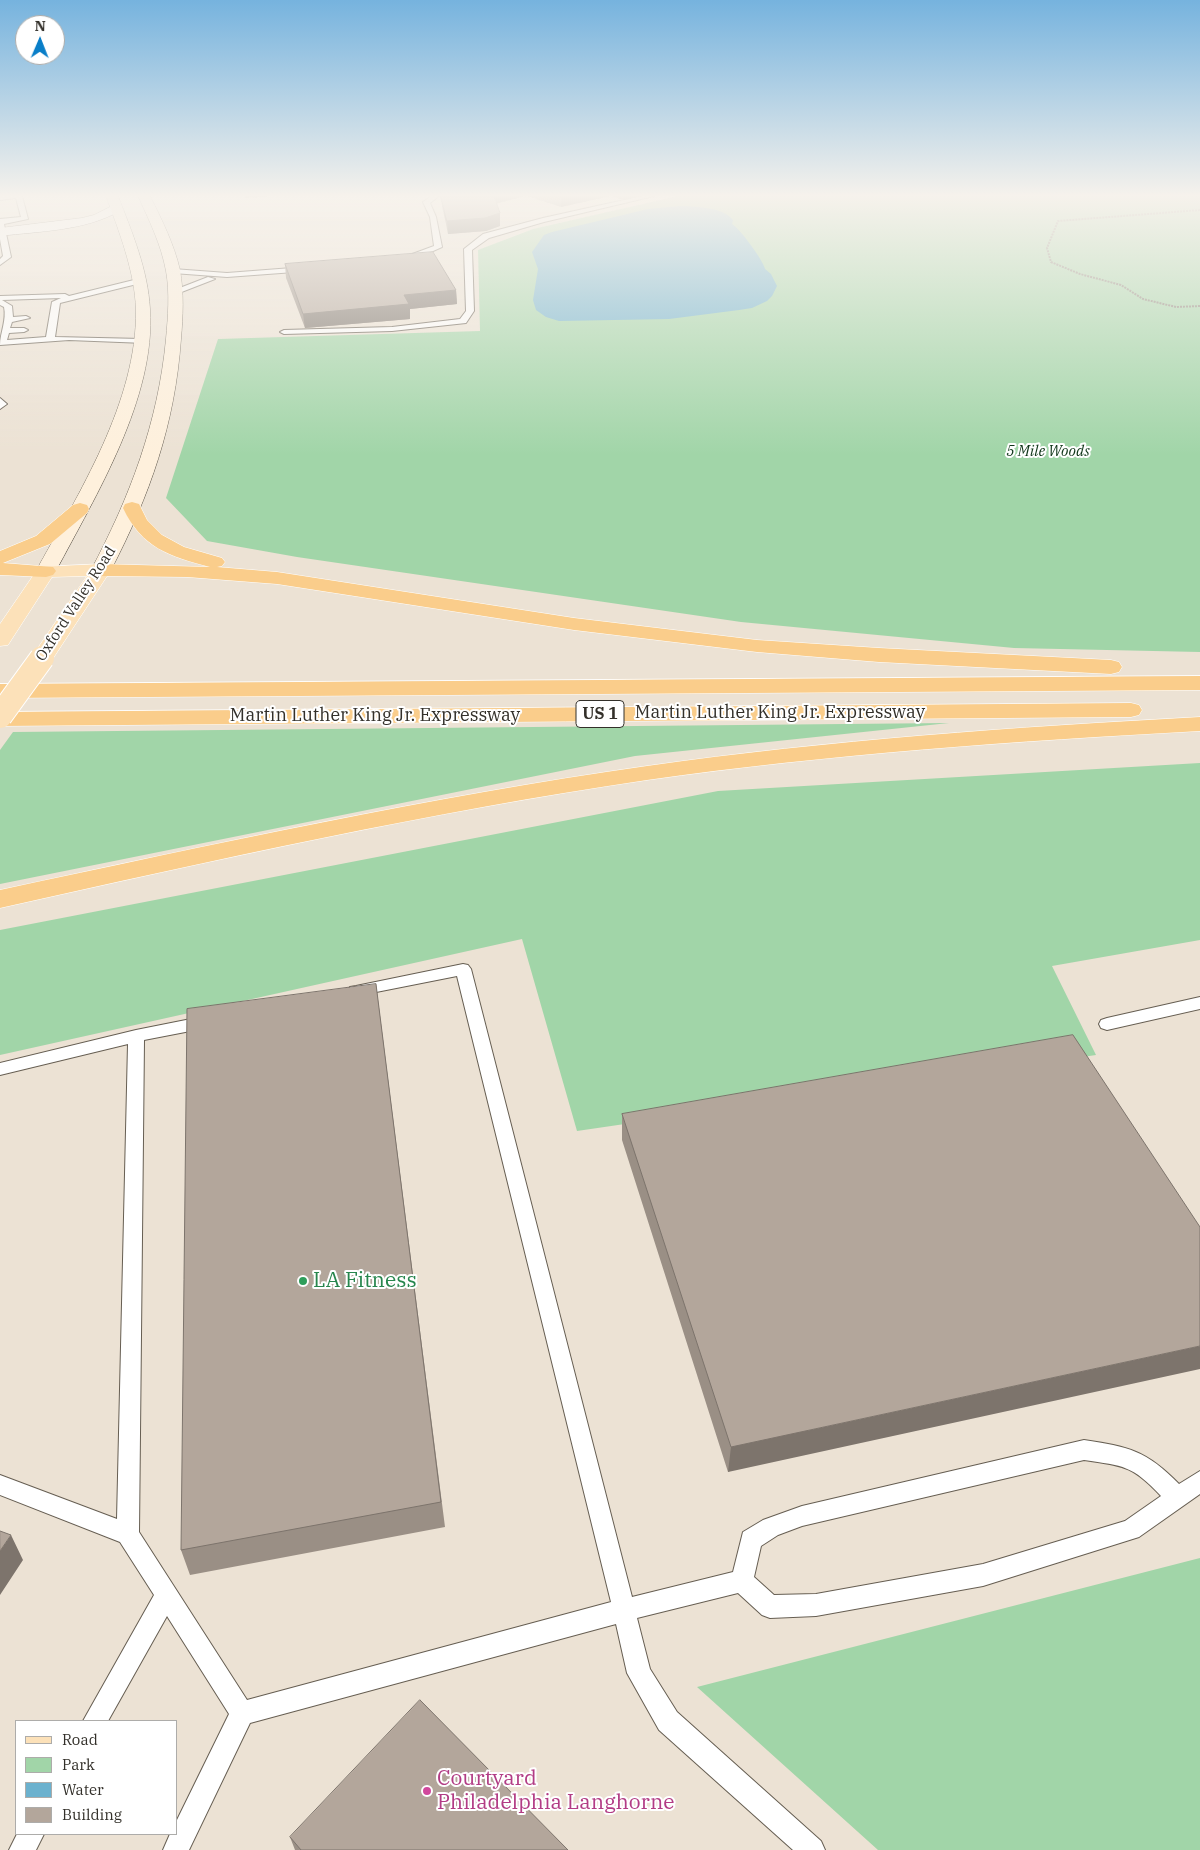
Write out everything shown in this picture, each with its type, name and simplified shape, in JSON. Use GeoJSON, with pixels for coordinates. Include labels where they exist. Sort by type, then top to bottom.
{"type":"FeatureCollection","features":[{"type":"Feature","properties":{"kind":"highway"},"geometry":{"type":"LineString","coordinates":[[132,508],[141,527],[160,543],[171,549],[277,578]]}},
{"type":"Feature","properties":{"kind":"highway"},"geometry":{"type":"LineString","coordinates":[[0,558],[43,540],[80,510]]}},
{"type":"Feature","properties":{"kind":"highway"},"geometry":{"type":"LineString","coordinates":[[0,569],[46,571]]}},
{"type":"Feature","properties":{"kind":"highway"},"geometry":{"type":"LineString","coordinates":[[101,570],[202,572],[277,578],[582,626],[757,646],[879,655],[1200,671]]}},
{"type":"Feature","properties":{"kind":"highway","name":"Martin Luther King Jr. Expressway"},"geometry":{"type":"LineString","coordinates":[[0,691],[1200,683]]}},
{"type":"Feature","properties":{"kind":"highway","name":"Martin Luther King Jr. Expressway"},"geometry":{"type":"LineString","coordinates":[[0,718],[1200,709]]}},
{"type":"Feature","properties":{"kind":"highway"},"geometry":{"type":"LineString","coordinates":[[0,899],[359,822],[549,788],[646,773],[742,760],[916,742],[1200,724]]}},
{"type":"Feature","properties":{"kind":"main road"},"geometry":{"type":"LineString","coordinates":[[0,640],[46,571],[80,510],[129,401],[137,377],[141,355],[142,309],[138,282]]}},
{"type":"Feature","properties":{"kind":"main road","name":"Oxford Valley Road"},"geometry":{"type":"LineString","coordinates":[[0,718],[101,570],[132,508],[155,450],[168,399],[173,354],[176,291],[175,282]]}},
{"type":"Feature","properties":{"kind":"main road"},"geometry":{"type":"LineString","coordinates":[[46,571],[101,570]]}},
{"type":"Feature","properties":{"kind":"lane"},"geometry":{"type":"LineString","coordinates":[[5,313],[132,282]]}},
{"type":"Feature","properties":{"kind":"lane"},"geometry":{"type":"LineString","coordinates":[[176,291],[196,282]]}},
{"type":"Feature","properties":{"kind":"lane"},"geometry":{"type":"LineString","coordinates":[[284,332],[392,329],[463,321],[470,310],[469,282]]}},
{"type":"Feature","properties":{"kind":"lane"},"geometry":{"type":"LineString","coordinates":[[54,316],[42,320],[54,316],[77,295]]}},
{"type":"Feature","properties":{"kind":"lane"},"geometry":{"type":"LineString","coordinates":[[5,313],[54,316]]}},
{"type":"Feature","properties":{"kind":"lane"},"geometry":{"type":"LineString","coordinates":[[5,313],[26,321],[5,313]]}},
{"type":"Feature","properties":{"kind":"lane"},"geometry":{"type":"LineString","coordinates":[[5,313],[1,343],[69,338],[142,341]]}},
{"type":"Feature","properties":{"kind":"lane"},"geometry":{"type":"LineString","coordinates":[[50,339],[54,316]]}},
{"type":"Feature","properties":{"kind":"lane"},"geometry":{"type":"LineString","coordinates":[[0,401],[0,406]]}},
{"type":"Feature","properties":{"kind":"lane"},"geometry":{"type":"LineString","coordinates":[[338,994],[463,969],[639,1673],[668,1721],[812,1850]]}},
{"type":"Feature","properties":{"kind":"lane"},"geometry":{"type":"LineString","coordinates":[[1106,1024],[1200,1003]]}},
{"type":"Feature","properties":{"kind":"lane"},"geometry":{"type":"LineString","coordinates":[[0,1069],[136,1036],[223,1018]]}},
{"type":"Feature","properties":{"kind":"lane"},"geometry":{"type":"LineString","coordinates":[[136,1036],[128,1534],[242,1713]]}},
{"type":"Feature","properties":{"kind":"lane"},"geometry":{"type":"LineString","coordinates":[[742,1581],[751,1540],[771,1528],[802,1516],[1084,1450],[1120,1454],[1138,1462],[1158,1477],[1177,1497]]}},
{"type":"Feature","properties":{"kind":"lane"},"geometry":{"type":"LineString","coordinates":[[742,1581],[770,1607],[816,1604],[983,1575],[1131,1530],[1200,1481]]}},
{"type":"Feature","properties":{"kind":"lane"},"geometry":{"type":"LineString","coordinates":[[0,1485],[128,1534]]}},
{"type":"Feature","properties":{"kind":"lane"},"geometry":{"type":"LineString","coordinates":[[176,1850],[242,1713],[624,1610],[742,1581]]}},
{"type":"Feature","properties":{"kind":"lane"},"geometry":{"type":"LineString","coordinates":[[96,1720],[167,1595]]}},
{"type":"Feature","properties":{"kind":"lane"},"geometry":{"type":"LineString","coordinates":[[22,1850],[30,1835]]}},
{"type":"Feature","properties":{"kind":"path"},"geometry":{"type":"LineString","coordinates":[[1111,282],[1121,285],[1143,299],[1176,307],[1200,306]]}},
{"type":"Feature","properties":{"kind":"green space","name":"5 Mile Woods"},"geometry":{"type":"Polygon","coordinates":[[[479,282],[1200,282],[1200,652],[1014,648],[741,622],[297,557],[207,541],[166,498],[218,339],[480,331],[479,282]]]}},
{"type":"Feature","properties":{"kind":"green space"},"geometry":{"type":"Polygon","coordinates":[[[949,723],[635,756],[0,884],[0,750],[13,732],[949,723]]]}},
{"type":"Feature","properties":{"kind":"green space"},"geometry":{"type":"Polygon","coordinates":[[[1200,763],[1200,940],[1052,966],[1096,1055],[577,1131],[522,939],[0,1055],[0,930],[718,791],[1200,763]]]}},
{"type":"Feature","properties":{"kind":"green space"},"geometry":{"type":"Polygon","coordinates":[[[1200,1558],[1200,1850],[878,1850],[697,1687],[1200,1558]]]}},
{"type":"Feature","properties":{"kind":"water"},"geometry":{"type":"Polygon","coordinates":[[[536,282],[775,282],[777,286],[767,301],[752,308],[669,319],[559,321],[546,317],[536,310],[533,300],[536,282]]]}},
{"type":"Feature","properties":{"kind":"building"},"geometry":{"type":"Polygon","coordinates":[[[292,282],[451,282],[456,290],[404,295],[409,304],[303,314],[292,282]]]}},
{"type":"Feature","properties":{"kind":"building","name":"LA Fitness"},"geometry":{"type":"Polygon","coordinates":[[[376,984],[441,1502],[181,1550],[187,1009],[376,984]]]}},
{"type":"Feature","properties":{"kind":"building"},"geometry":{"type":"Polygon","coordinates":[[[1073,1035],[1200,1227],[1200,1346],[731,1447],[622,1114],[1073,1035]]]}},
{"type":"Feature","properties":{"kind":"building"},"geometry":{"type":"Polygon","coordinates":[[[0,1531],[11,1535],[0,1551],[0,1531]]]}},
{"type":"Feature","properties":{"kind":"building","name":"Courtyard Philadelphia Langhorne"},"geometry":{"type":"Polygon","coordinates":[[[420,1700],[568,1850],[301,1850],[290,1837],[420,1700]]]}},
{"type":"Feature","properties":{"kind":"place","name":"LA Fitness"},"geometry":{"type":"Point","coordinates":[303,1281]}},
{"type":"Feature","properties":{"kind":"place","name":"Courtyard Philadelphia Langhorne"},"geometry":{"type":"Point","coordinates":[427,1791]}}]}
